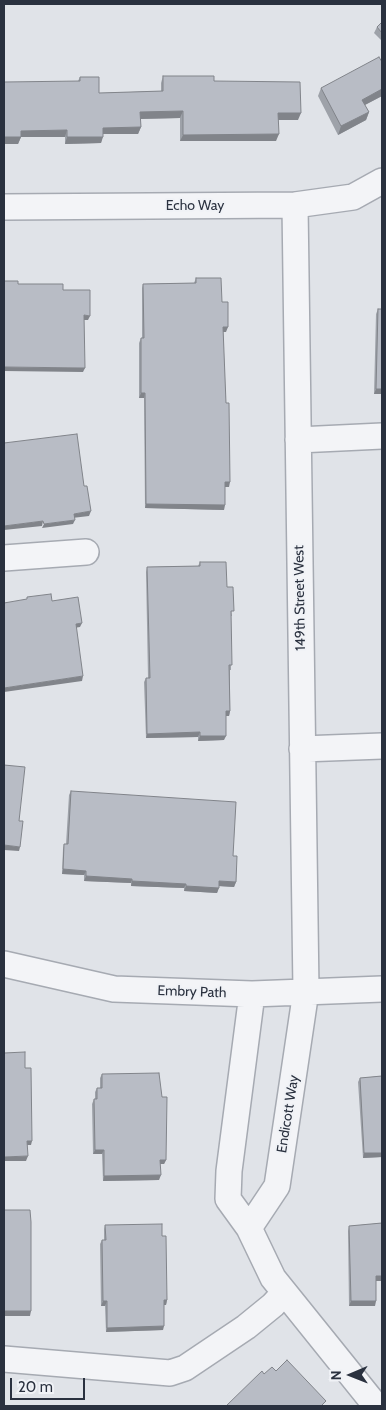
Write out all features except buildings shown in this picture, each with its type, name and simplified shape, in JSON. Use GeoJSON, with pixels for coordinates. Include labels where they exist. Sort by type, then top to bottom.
{"type":"FeatureCollection","features":[{"type":"Feature","properties":{"kind":"street","name":"Echo Way"},"geometry":{"type":"LineString","coordinates":[[4,207],[295,206],[352,197],[382,181]]}},
{"type":"Feature","properties":{"kind":"street","name":"149th Street West"},"geometry":{"type":"LineString","coordinates":[[295,206],[306,991]]}},
{"type":"Feature","properties":{"kind":"street"},"geometry":{"type":"LineString","coordinates":[[298,440],[382,436]]}},
{"type":"Feature","properties":{"kind":"street"},"geometry":{"type":"LineString","coordinates":[[4,558],[86,552]]}},
{"type":"Feature","properties":{"kind":"street"},"geometry":{"type":"LineString","coordinates":[[302,749],[382,746]]}},
{"type":"Feature","properties":{"kind":"street","name":"Embry Path"},"geometry":{"type":"LineString","coordinates":[[4,964],[114,989],[252,994],[382,989]]}},
{"type":"Feature","properties":{"kind":"street","name":"Endicott Way"},"geometry":{"type":"LineString","coordinates":[[249,1228],[277,1186],[306,991]]}},
{"type":"Feature","properties":{"kind":"street"},"geometry":{"type":"LineString","coordinates":[[252,994],[229,1171],[228,1199],[249,1228],[273,1278],[284,1293],[377,1400]]}},
{"type":"Feature","properties":{"kind":"street"},"geometry":{"type":"LineString","coordinates":[[4,1360],[170,1373],[185,1368],[233,1336],[273,1305],[284,1293]]}}]}
